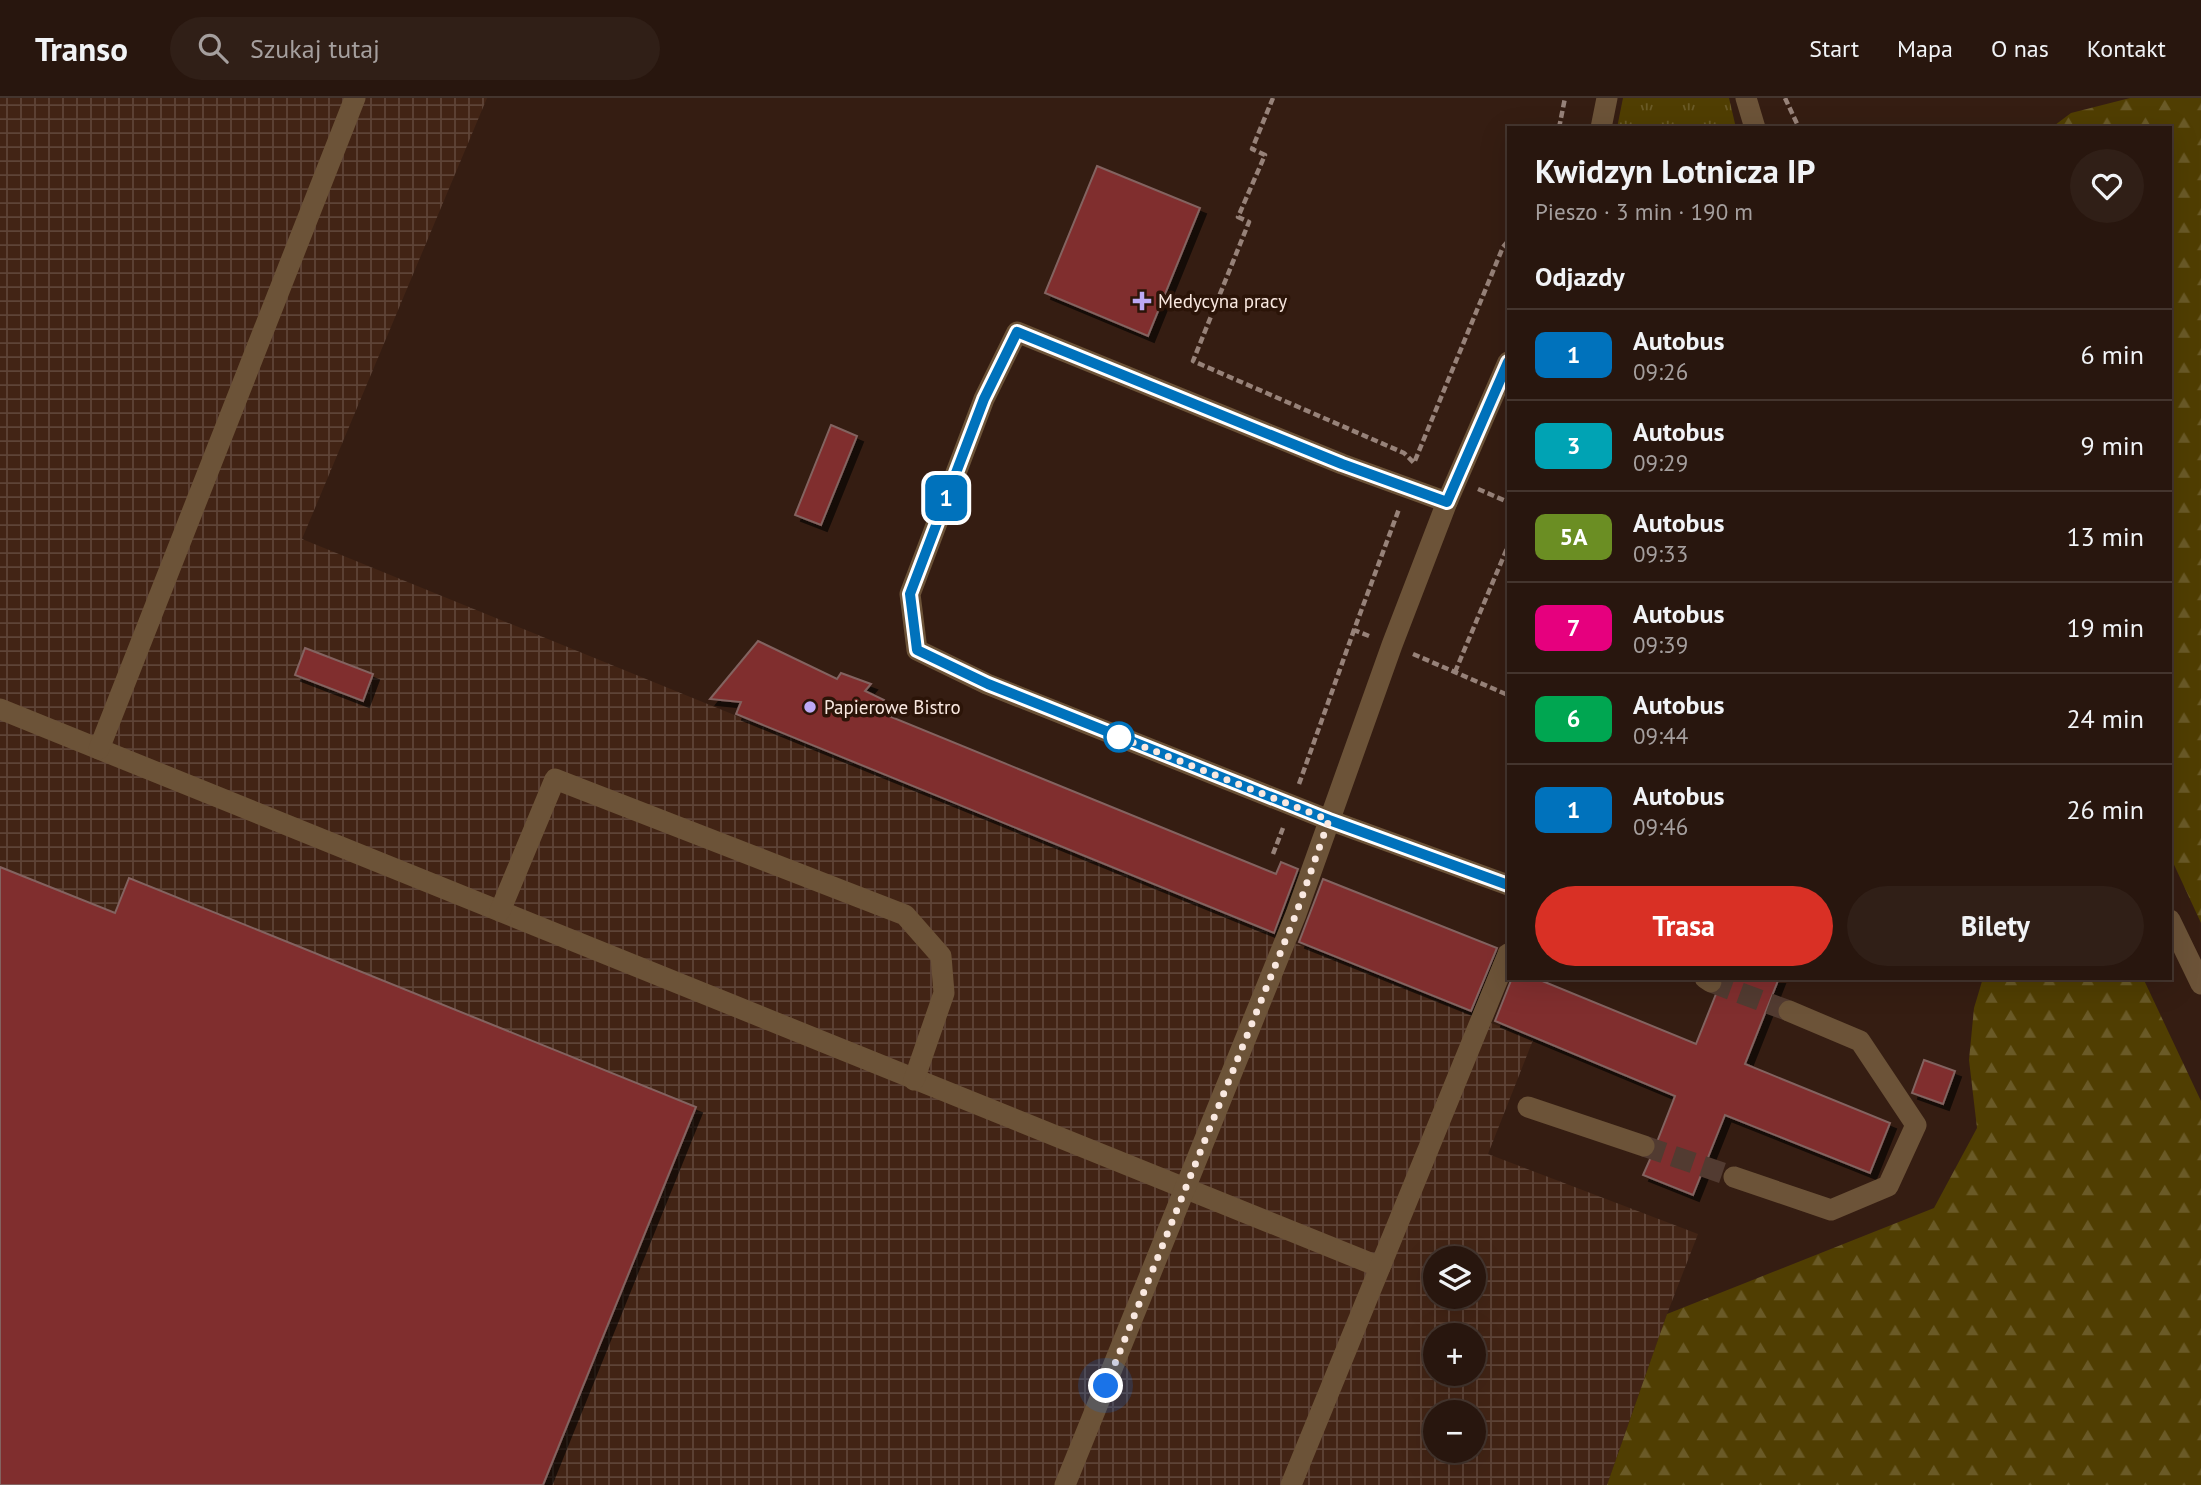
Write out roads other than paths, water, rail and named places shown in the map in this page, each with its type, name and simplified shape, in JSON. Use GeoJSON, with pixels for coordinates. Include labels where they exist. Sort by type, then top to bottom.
{"type":"FeatureCollection","features":[{"type":"Feature","properties":{"kind":"lane"},"geometry":{"type":"LineString","coordinates":[[99,749],[355,98]]}},
{"type":"Feature","properties":{"kind":"lane"},"geometry":{"type":"LineString","coordinates":[[1601,126],[1606,98]]}},
{"type":"Feature","properties":{"kind":"lane"},"geometry":{"type":"LineString","coordinates":[[1746,98],[1754,126]]}},
{"type":"Feature","properties":{"kind":"lane"},"geometry":{"type":"LineString","coordinates":[[1447,502],[1342,464],[1017,332],[984,399],[910,594],[917,650],[988,684],[1291,805],[1507,885]]}},
{"type":"Feature","properties":{"kind":"lane"},"geometry":{"type":"LineString","coordinates":[[1065,1485],[1296,914],[1392,645],[1447,502],[1507,364]]}},
{"type":"Feature","properties":{"kind":"lane"},"geometry":{"type":"LineString","coordinates":[[0,709],[1380,1268]]}},
{"type":"Feature","properties":{"kind":"lane"},"geometry":{"type":"LineString","coordinates":[[500,911],[555,779],[905,915],[941,956],[944,993],[914,1080]]}},
{"type":"Feature","properties":{"kind":"lane"},"geometry":{"type":"LineString","coordinates":[[2172,924],[2201,984]]}},
{"type":"Feature","properties":{"kind":"lane"},"geometry":{"type":"LineString","coordinates":[[1291,1485],[1507,956]]}},
{"type":"Feature","properties":{"kind":"lane"},"geometry":{"type":"LineString","coordinates":[[1734,1177],[1831,1210],[1888,1186],[1916,1125],[1860,1041],[1789,1012]]}},
{"type":"Feature","properties":{"kind":"lane"},"geometry":{"type":"LineString","coordinates":[[1528,1107],[1644,1146]]}},
{"type":"Feature","properties":{"kind":"tunnel"},"geometry":{"type":"LineString","coordinates":[[1711,982],[1789,1011]]}},
{"type":"Feature","properties":{"kind":"tunnel"},"geometry":{"type":"LineString","coordinates":[[1644,1146],[1734,1177]]}},
{"type":"Feature","properties":{"kind":"place","name":"Medycyna pracy"},"geometry":{"type":"Point","coordinates":[1142,301]}},
{"type":"Feature","properties":{"kind":"place","name":"Papierowe Bistro"},"geometry":{"type":"Point","coordinates":[810,707]}}]}
